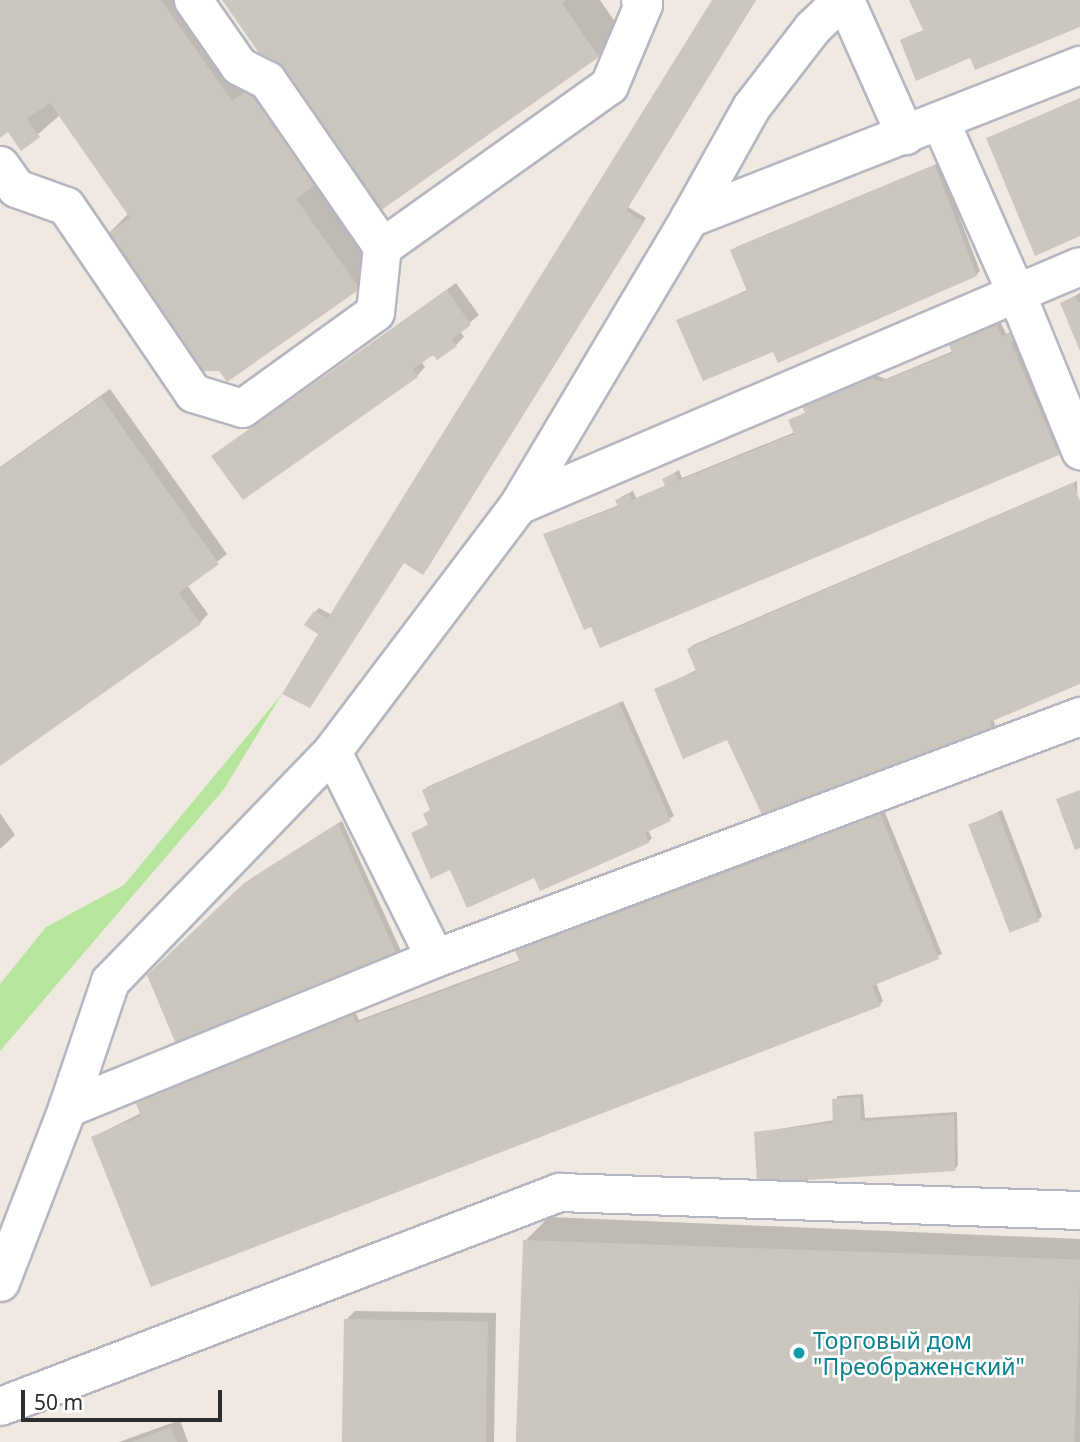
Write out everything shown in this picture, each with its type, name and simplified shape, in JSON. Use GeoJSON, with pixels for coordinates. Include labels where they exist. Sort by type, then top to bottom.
{"type":"FeatureCollection","features":[{"type":"Feature","properties":{"kind":"lane"},"geometry":{"type":"LineString","coordinates":[[0,165],[16,188],[65,206],[193,393],[242,408],[374,313],[382,247],[267,80],[239,66],[193,0]]}},
{"type":"Feature","properties":{"kind":"lane"},"geometry":{"type":"LineString","coordinates":[[382,247],[609,85],[643,4],[640,0]]}},
{"type":"Feature","properties":{"kind":"lane"},"geometry":{"type":"LineString","coordinates":[[0,1282],[67,1108],[110,981],[332,751],[518,505],[689,218],[751,107],[812,29],[843,0],[905,135]]}},
{"type":"Feature","properties":{"kind":"lane"},"geometry":{"type":"LineString","coordinates":[[689,218],[1080,65]]}},
{"type":"Feature","properties":{"kind":"lane"},"geometry":{"type":"LineString","coordinates":[[940,121],[1016,293],[1080,450]]}},
{"type":"Feature","properties":{"kind":"lane"},"geometry":{"type":"LineString","coordinates":[[518,505],[1080,266]]}},
{"type":"Feature","properties":{"kind":"lane"},"geometry":{"type":"LineString","coordinates":[[67,1108],[435,958],[1080,716]]}},
{"type":"Feature","properties":{"kind":"lane"},"geometry":{"type":"LineString","coordinates":[[332,751],[435,958]]}},
{"type":"Feature","properties":{"kind":"lane"},"geometry":{"type":"LineString","coordinates":[[0,1406],[559,1192],[1080,1210]]}},
{"type":"Feature","properties":{"kind":"green space"},"geometry":{"type":"Polygon","coordinates":[[[282,694],[224,789],[0,1051],[0,984],[46,927],[124,885],[282,694]]]}},
{"type":"Feature","properties":{"kind":"building"},"geometry":{"type":"Polygon","coordinates":[[[0,0],[161,0],[232,101],[248,90],[315,185],[296,199],[360,289],[227,382],[219,371],[195,371],[102,238],[130,218],[50,103],[27,119],[40,137],[21,151],[8,132],[0,138],[0,0]]]}},
{"type":"Feature","properties":{"kind":"building"},"geometry":{"type":"Polygon","coordinates":[[[222,0],[566,0],[562,3],[599,57],[373,216],[222,0]]]}},
{"type":"Feature","properties":{"kind":"building"},"geometry":{"type":"Polygon","coordinates":[[[712,0],[756,0],[626,211],[644,222],[423,575],[404,563],[310,708],[282,694],[318,634],[304,625],[314,611],[328,618],[712,0]]]}},
{"type":"Feature","properties":{"kind":"building"},"geometry":{"type":"Polygon","coordinates":[[[909,0],[1080,0],[1080,27],[975,70],[970,58],[916,81],[900,40],[923,30],[909,0]]]}},
{"type":"Feature","properties":{"kind":"building"},"geometry":{"type":"Polygon","coordinates":[[[1080,99],[1080,236],[1035,256],[986,138],[1080,99]]]}},
{"type":"Feature","properties":{"kind":"building"},"geometry":{"type":"Polygon","coordinates":[[[935,165],[977,276],[778,363],[773,352],[703,381],[676,320],[747,291],[730,250],[935,165]]]}},
{"type":"Feature","properties":{"kind":"building"},"geometry":{"type":"Polygon","coordinates":[[[447,290],[471,325],[452,339],[457,346],[437,360],[433,355],[413,369],[418,377],[243,500],[211,456],[447,290]]]}},
{"type":"Feature","properties":{"kind":"building"},"geometry":{"type":"Polygon","coordinates":[[[1075,296],[1080,304],[1080,351],[1060,303],[1075,296]]]}},
{"type":"Feature","properties":{"kind":"building"},"geometry":{"type":"Polygon","coordinates":[[[996,323],[1002,337],[1020,329],[1024,338],[1011,343],[1059,455],[600,648],[591,627],[584,630],[543,534],[618,507],[615,500],[630,494],[632,500],[665,486],[662,479],[675,473],[678,481],[794,434],[788,420],[805,413],[802,406],[870,378],[881,382],[952,353],[948,342],[996,323]]]}},
{"type":"Feature","properties":{"kind":"building"},"geometry":{"type":"Polygon","coordinates":[[[101,397],[219,564],[179,593],[201,624],[0,766],[0,468],[101,397]]]}},
{"type":"Feature","properties":{"kind":"building"},"geometry":{"type":"Polygon","coordinates":[[[1073,483],[1080,501],[1080,684],[990,722],[994,735],[880,783],[876,773],[764,819],[727,740],[683,759],[654,689],[696,671],[687,649],[1073,483]]]}},
{"type":"Feature","properties":{"kind":"building"},"geometry":{"type":"Polygon","coordinates":[[[619,703],[671,821],[645,833],[649,843],[540,891],[534,878],[467,908],[450,870],[431,879],[411,833],[428,825],[423,814],[430,810],[422,790],[619,703]]]}},
{"type":"Feature","properties":{"kind":"building"},"geometry":{"type":"Polygon","coordinates":[[[1080,790],[1080,848],[1075,850],[1056,799],[1080,790]]]}},
{"type":"Feature","properties":{"kind":"building"},"geometry":{"type":"Polygon","coordinates":[[[878,808],[939,959],[872,986],[881,1006],[151,1287],[91,1137],[141,1116],[132,1094],[350,1009],[356,1023],[520,962],[515,951],[812,841],[809,833],[878,808]]]}},
{"type":"Feature","properties":{"kind":"building"},"geometry":{"type":"Polygon","coordinates":[[[998,813],[1040,921],[1010,933],[968,824],[998,813]]]}},
{"type":"Feature","properties":{"kind":"building"},"geometry":{"type":"Polygon","coordinates":[[[338,823],[398,957],[178,1049],[147,975],[244,883],[338,823]]]}},
{"type":"Feature","properties":{"kind":"building"},"geometry":{"type":"Polygon","coordinates":[[[860,1097],[861,1121],[954,1115],[955,1171],[757,1183],[754,1132],[833,1123],[832,1099],[860,1097]]]}},
{"type":"Feature","properties":{"kind":"building","name":"Торговый дом \"Преображенский\""},"geometry":{"type":"Polygon","coordinates":[[[523,1240],[1080,1259],[1074,1442],[516,1442],[523,1240]]]}},
{"type":"Feature","properties":{"kind":"building"},"geometry":{"type":"Polygon","coordinates":[[[344,1319],[488,1322],[486,1442],[342,1442],[344,1319]]]}},
{"type":"Feature","properties":{"kind":"building"},"geometry":{"type":"Polygon","coordinates":[[[171,1427],[177,1442],[132,1442],[171,1427]]]}},
{"type":"Feature","properties":{"kind":"place","name":"Торговый дом \"Преображенский\""},"geometry":{"type":"Point","coordinates":[799,1353]}}]}
